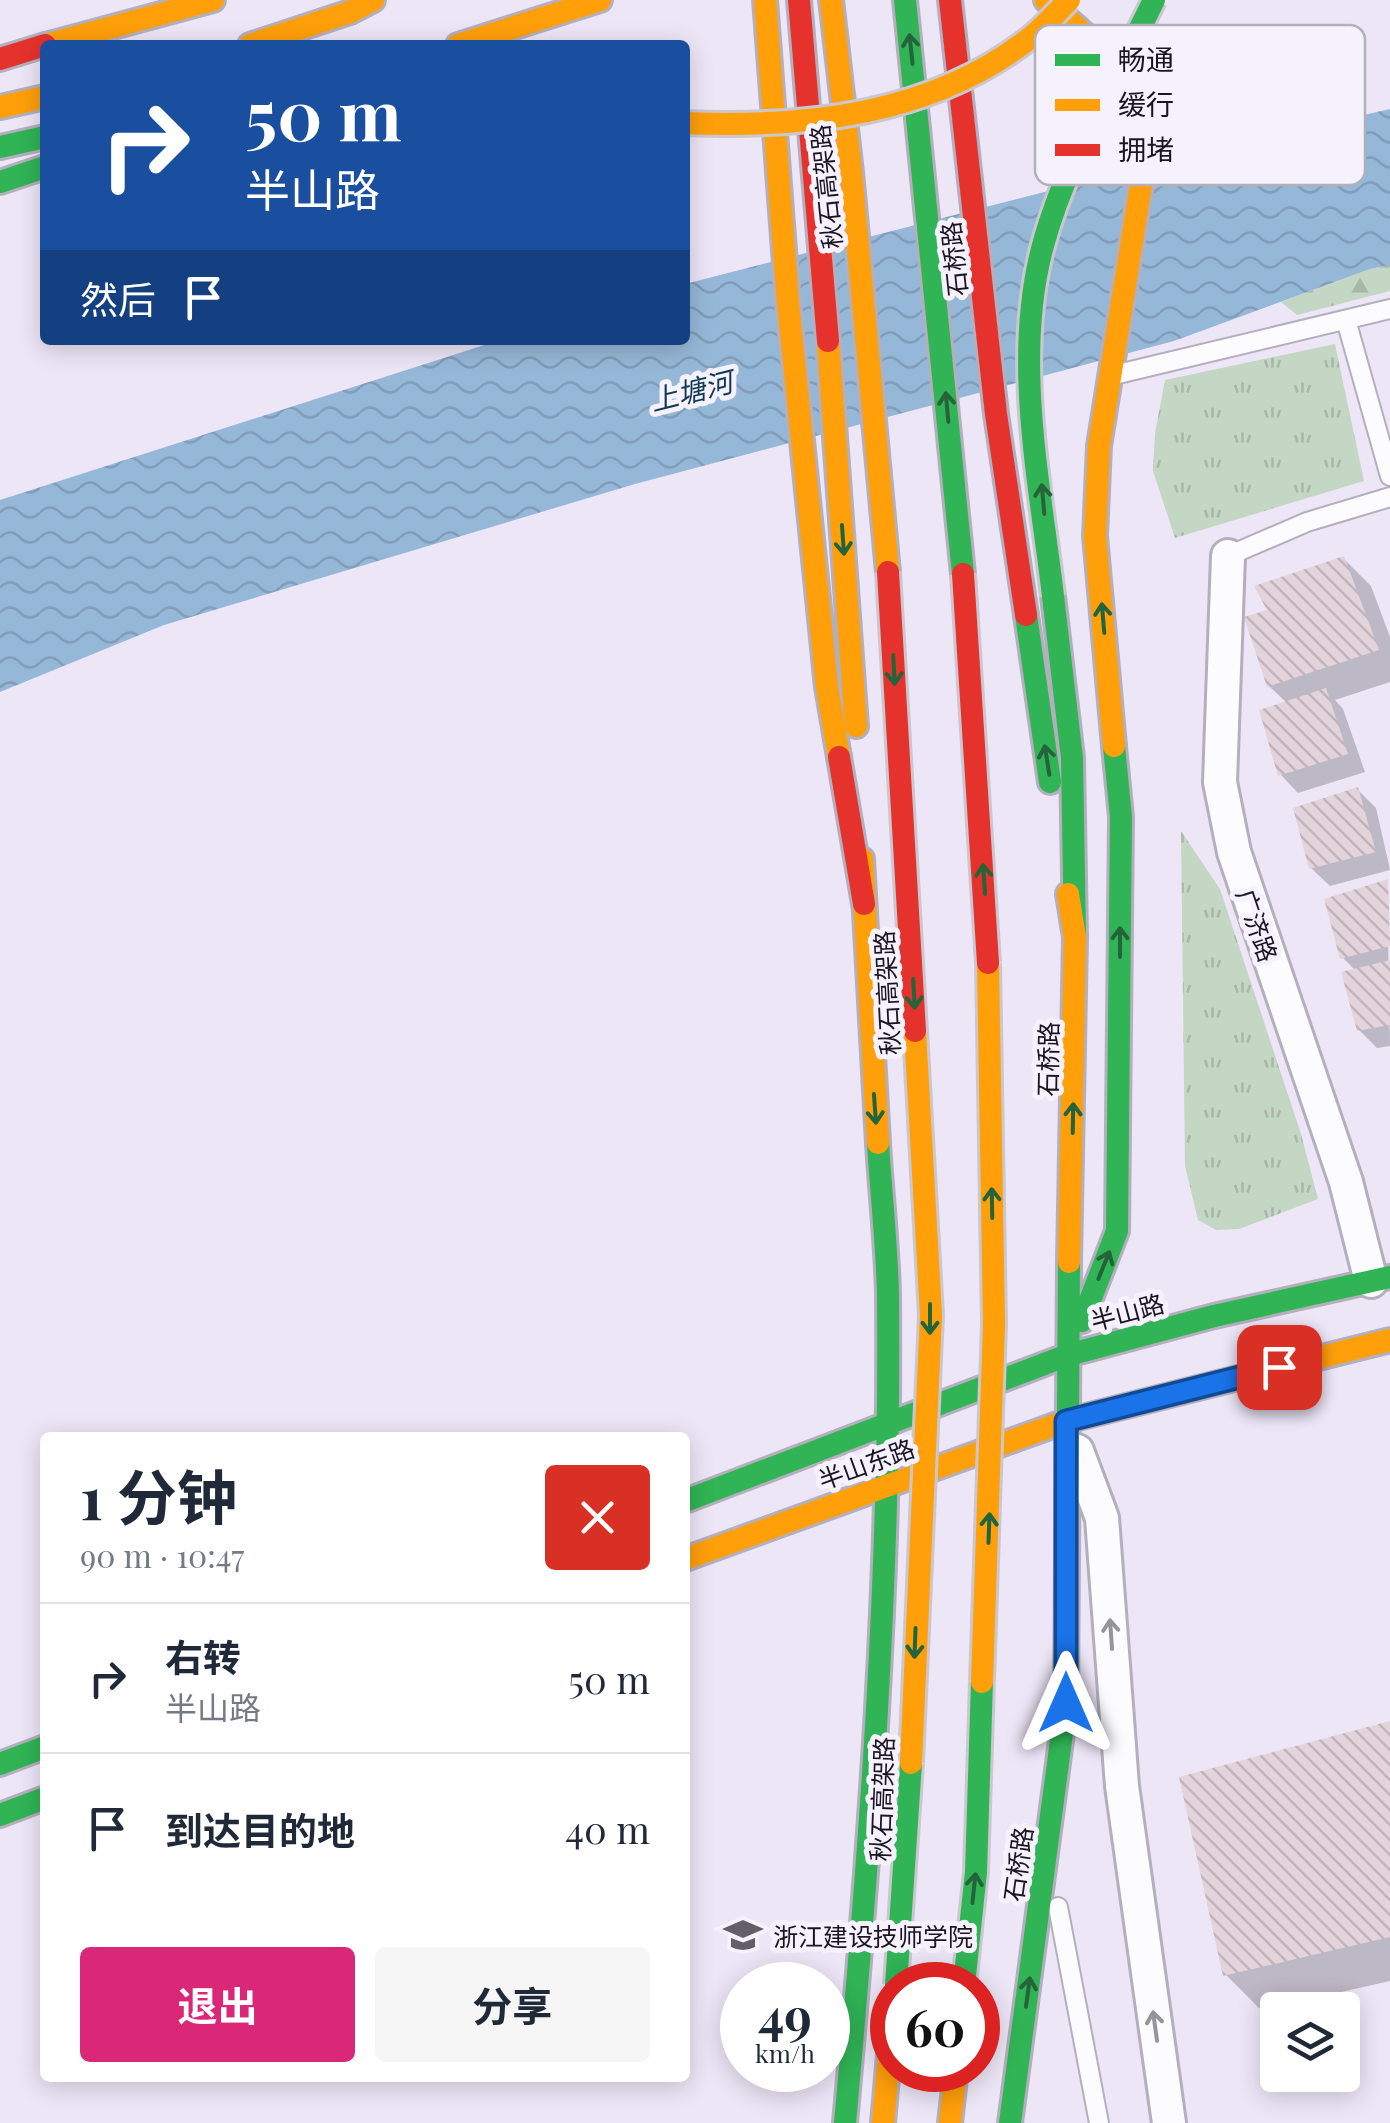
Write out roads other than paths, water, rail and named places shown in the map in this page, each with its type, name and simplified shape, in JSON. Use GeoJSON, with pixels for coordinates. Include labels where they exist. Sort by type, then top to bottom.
{"type":"FeatureCollection","features":[{"type":"Feature","properties":{"kind":"main road"},"geometry":{"type":"LineString","coordinates":[[64,40],[212,0]]}},
{"type":"Feature","properties":{"kind":"main road"},"geometry":{"type":"LineString","coordinates":[[265,40],[374,0]]}},
{"type":"Feature","properties":{"kind":"main road"},"geometry":{"type":"LineString","coordinates":[[474,40],[600,0]]}},
{"type":"Feature","properties":{"kind":"main road"},"geometry":{"type":"LineString","coordinates":[[765,0],[788,302],[828,687],[864,904]]}},
{"type":"Feature","properties":{"kind":"main road"},"geometry":{"type":"LineString","coordinates":[[799,0],[856,729],[888,1291],[887,1484],[869,1862],[846,2123]]}},
{"type":"Feature","properties":{"kind":"main road","name":"秋石高架路"},"geometry":{"type":"LineString","coordinates":[[831,0],[888,572],[931,1316],[907,1861],[898,1962]]}},
{"type":"Feature","properties":{"kind":"main road"},"geometry":{"type":"LineString","coordinates":[[905,0],[963,574],[987,928],[994,1324],[977,1853],[966,1962]]}},
{"type":"Feature","properties":{"kind":"main road","name":"石桥路"},"geometry":{"type":"LineString","coordinates":[[950,0],[996,414],[1075,937],[1066,1421],[1066,1703],[1010,2123]]}},
{"type":"Feature","properties":{"kind":"main road"},"geometry":{"type":"LineString","coordinates":[[1046,0],[1074,25]]}},
{"type":"Feature","properties":{"kind":"main road"},"geometry":{"type":"LineString","coordinates":[[1047,25],[1069,0]]}},
{"type":"Feature","properties":{"kind":"main road"},"geometry":{"type":"LineString","coordinates":[[1142,25],[1154,0]]}},
{"type":"Feature","properties":{"kind":"main road"},"geometry":{"type":"LineString","coordinates":[[690,123],[764,126],[880,109],[943,90],[1000,59],[1035,34]]}},
{"type":"Feature","properties":{"kind":"main road"},"geometry":{"type":"LineString","coordinates":[[0,59],[40,47]]}},
{"type":"Feature","properties":{"kind":"main road"},"geometry":{"type":"LineString","coordinates":[[0,107],[40,99]]}},
{"type":"Feature","properties":{"kind":"main road"},"geometry":{"type":"LineString","coordinates":[[0,147],[40,139]]}},
{"type":"Feature","properties":{"kind":"main road"},"geometry":{"type":"LineString","coordinates":[[0,182],[40,169]]}},
{"type":"Feature","properties":{"kind":"main road"},"geometry":{"type":"LineString","coordinates":[[1067,185],[1036,280],[1032,344],[1035,415],[1072,758],[1075,937]]}},
{"type":"Feature","properties":{"kind":"main road"},"geometry":{"type":"LineString","coordinates":[[1068,1355],[1118,1232],[1121,818],[1095,536],[1099,446],[1141,185]]}},
{"type":"Feature","properties":{"kind":"main road","name":"半山路"},"geometry":{"type":"LineString","coordinates":[[887,1423],[1068,1355],[1214,1316],[1380,1279]]}},
{"type":"Feature","properties":{"kind":"main road"},"geometry":{"type":"LineString","coordinates":[[887,1423],[1066,1421],[1388,1350]]}},
{"type":"Feature","properties":{"kind":"main road","name":"半山东路"},"geometry":{"type":"LineString","coordinates":[[690,1557],[1066,1421]]}},
{"type":"Feature","properties":{"kind":"main road","name":"半山东路"},"geometry":{"type":"LineString","coordinates":[[690,1498],[887,1423]]}},
{"type":"Feature","properties":{"kind":"main road"},"geometry":{"type":"LineString","coordinates":[[0,1764],[40,1749]]}},
{"type":"Feature","properties":{"kind":"main road"},"geometry":{"type":"LineString","coordinates":[[0,1815],[40,1800]]}},
{"type":"Feature","properties":{"kind":"main road"},"geometry":{"type":"LineString","coordinates":[[883,2123],[886,2092]]}},
{"type":"Feature","properties":{"kind":"main road"},"geometry":{"type":"LineString","coordinates":[[950,2123],[954,2092]]}},
{"type":"Feature","properties":{"kind":"street","name":"广济路"},"geometry":{"type":"LineString","coordinates":[[1228,556],[1220,782],[1234,852],[1380,1279]]}},
{"type":"Feature","properties":{"kind":"street"},"geometry":{"type":"LineString","coordinates":[[1066,1421],[1102,1518],[1122,1786],[1169,2123]]}},
{"type":"Feature","properties":{"kind":"lane"},"geometry":{"type":"LineString","coordinates":[[1111,376],[1390,309]]}},
{"type":"Feature","properties":{"kind":"lane"},"geometry":{"type":"LineString","coordinates":[[1346,320],[1390,476]]}},
{"type":"Feature","properties":{"kind":"lane"},"geometry":{"type":"LineString","coordinates":[[1228,556],[1307,522],[1390,497]]}},
{"type":"Feature","properties":{"kind":"lane"},"geometry":{"type":"LineString","coordinates":[[1046,1848],[1099,2123]]}},
{"type":"Feature","properties":{"kind":"lane"},"geometry":{"type":"LineString","coordinates":[[1020,2052],[1030,2123]]}},
{"type":"Feature","properties":{"kind":"water","name":"上塘河"},"geometry":{"type":"Polygon","coordinates":[[[1390,109],[1390,265],[1174,341],[635,484],[164,625],[0,692],[0,500],[484,345],[690,345],[690,283],[1071,185],[1365,185],[1365,115],[1390,109]]]}},
{"type":"Feature","properties":{"kind":"place","name":"浙江建设技师学院"},"geometry":{"type":"Point","coordinates":[743,1935]}}]}
